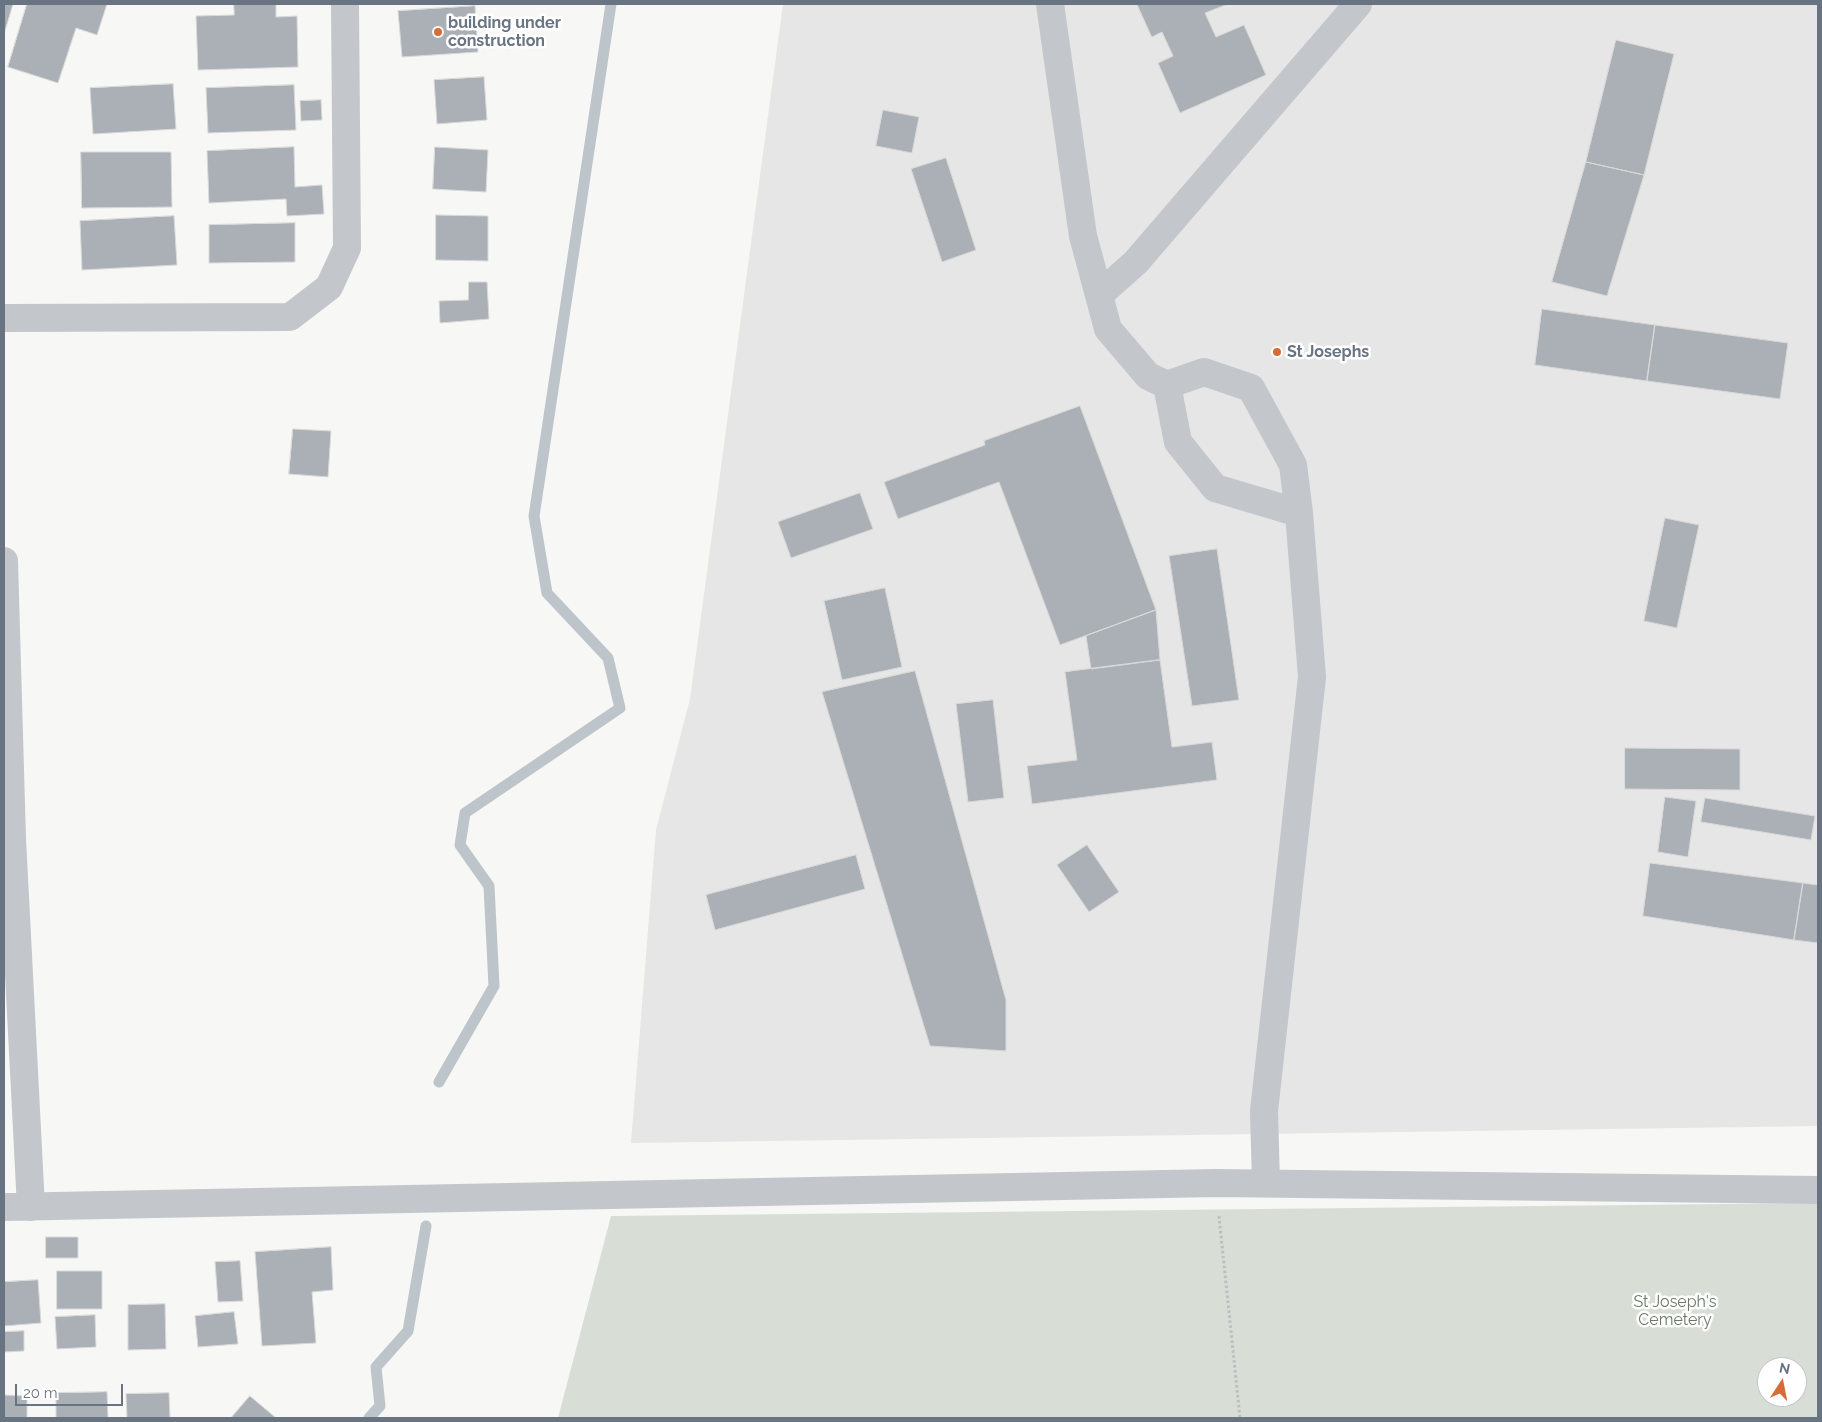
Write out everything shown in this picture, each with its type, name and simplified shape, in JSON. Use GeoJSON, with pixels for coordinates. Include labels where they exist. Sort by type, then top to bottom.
{"type":"FeatureCollection","features":[{"type":"Feature","properties":{"kind":"street"},"geometry":{"type":"LineString","coordinates":[[4,318],[290,317],[329,287],[347,248],[344,4]]}},
{"type":"Feature","properties":{"kind":"street"},"geometry":{"type":"LineString","coordinates":[[1050,4],[1083,236],[1108,329],[1148,376],[1167,385],[1204,372],[1251,388],[1293,465],[1299,513],[1312,677],[1264,1111],[1266,1183]]}},
{"type":"Feature","properties":{"kind":"street"},"geometry":{"type":"LineString","coordinates":[[1099,295],[1136,262],[1358,4]]}},
{"type":"Feature","properties":{"kind":"street"},"geometry":{"type":"LineString","coordinates":[[1167,385],[1178,442],[1215,488],[1299,513]]}},
{"type":"Feature","properties":{"kind":"street"},"geometry":{"type":"LineString","coordinates":[[4,561],[8,838],[31,1207]]}},
{"type":"Feature","properties":{"kind":"street"},"geometry":{"type":"LineString","coordinates":[[4,1207],[1216,1183],[1818,1190]]}},
{"type":"Feature","properties":{"kind":"path"},"geometry":{"type":"LineString","coordinates":[[1216,1183],[1240,1418]]}},
{"type":"Feature","properties":{"kind":"shaded area","name":"St Josephs"},"geometry":{"type":"Polygon","coordinates":[[[783,4],[1818,4],[1818,1126],[631,1143],[656,830],[690,699],[783,4]]]}},
{"type":"Feature","properties":{"kind":"green space","name":"St Joseph's Cemetery"},"geometry":{"type":"Polygon","coordinates":[[[1818,1203],[1818,1418],[558,1418],[611,1216],[1818,1203]]]}},
{"type":"Feature","properties":{"kind":"building"},"geometry":{"type":"Polygon","coordinates":[[[4,4],[13,4],[4,34],[4,4]]]}},
{"type":"Feature","properties":{"kind":"building"},"geometry":{"type":"Polygon","coordinates":[[[27,4],[107,4],[97,35],[76,28],[58,83],[8,67],[27,4]]]}},
{"type":"Feature","properties":{"kind":"building"},"geometry":{"type":"Polygon","coordinates":[[[234,4],[276,4],[276,17],[297,16],[298,67],[198,70],[196,16],[234,15],[234,4]]]}},
{"type":"Feature","properties":{"kind":"building"},"geometry":{"type":"Polygon","coordinates":[[[1137,4],[1228,4],[1205,13],[1216,37],[1244,25],[1266,75],[1180,113],[1158,63],[1173,56],[1162,32],[1152,37],[1137,4]]]}},
{"type":"Feature","properties":{"kind":"building","name":"building under construction"},"geometry":{"type":"Polygon","coordinates":[[[475,6],[478,52],[402,57],[398,11],[475,6]]]}},
{"type":"Feature","properties":{"kind":"building"},"geometry":{"type":"Polygon","coordinates":[[[1616,40],[1674,54],[1644,175],[1586,162],[1616,40]]]}},
{"type":"Feature","properties":{"kind":"building"},"geometry":{"type":"Polygon","coordinates":[[[484,77],[487,120],[437,124],[434,80],[484,77]]]}},
{"type":"Feature","properties":{"kind":"building"},"geometry":{"type":"Polygon","coordinates":[[[173,84],[176,129],[93,134],[90,88],[173,84]]]}},
{"type":"Feature","properties":{"kind":"building"},"geometry":{"type":"Polygon","coordinates":[[[294,85],[296,130],[208,133],[206,88],[294,85]]]}},
{"type":"Feature","properties":{"kind":"building"},"geometry":{"type":"Polygon","coordinates":[[[321,100],[322,120],[301,121],[300,101],[321,100]]]}},
{"type":"Feature","properties":{"kind":"building"},"geometry":{"type":"Polygon","coordinates":[[[883,110],[919,117],[912,153],[876,146],[883,110]]]}},
{"type":"Feature","properties":{"kind":"building"},"geometry":{"type":"Polygon","coordinates":[[[294,147],[295,187],[322,185],[324,214],[287,216],[286,199],[209,203],[207,151],[294,147]]]}},
{"type":"Feature","properties":{"kind":"building"},"geometry":{"type":"Polygon","coordinates":[[[435,147],[488,150],[486,192],[433,189],[435,147]]]}},
{"type":"Feature","properties":{"kind":"building"},"geometry":{"type":"Polygon","coordinates":[[[81,152],[171,152],[172,207],[82,208],[81,152]]]}},
{"type":"Feature","properties":{"kind":"building"},"geometry":{"type":"Polygon","coordinates":[[[946,158],[976,250],[942,262],[911,169],[946,158]]]}},
{"type":"Feature","properties":{"kind":"building"},"geometry":{"type":"Polygon","coordinates":[[[1586,162],[1644,175],[1607,296],[1552,282],[1586,162]]]}},
{"type":"Feature","properties":{"kind":"building"},"geometry":{"type":"Polygon","coordinates":[[[436,215],[488,216],[488,261],[436,260],[436,215]]]}},
{"type":"Feature","properties":{"kind":"building"},"geometry":{"type":"Polygon","coordinates":[[[174,216],[177,265],[82,270],[80,221],[174,216]]]}},
{"type":"Feature","properties":{"kind":"building"},"geometry":{"type":"Polygon","coordinates":[[[295,223],[295,262],[209,263],[209,225],[295,223]]]}},
{"type":"Feature","properties":{"kind":"building"},"geometry":{"type":"Polygon","coordinates":[[[469,282],[487,282],[489,319],[440,323],[439,301],[468,300],[469,282]]]}},
{"type":"Feature","properties":{"kind":"building"},"geometry":{"type":"Polygon","coordinates":[[[1542,309],[1655,325],[1647,381],[1535,365],[1542,309]]]}},
{"type":"Feature","properties":{"kind":"building"},"geometry":{"type":"Polygon","coordinates":[[[1655,325],[1788,343],[1780,399],[1647,381],[1655,325]]]}},
{"type":"Feature","properties":{"kind":"building"},"geometry":{"type":"Polygon","coordinates":[[[1080,406],[1156,610],[1060,645],[999,482],[898,519],[884,482],[985,445],[984,441],[1080,406]]]}},
{"type":"Feature","properties":{"kind":"building"},"geometry":{"type":"Polygon","coordinates":[[[293,429],[331,431],[328,477],[289,474],[293,429]]]}},
{"type":"Feature","properties":{"kind":"building"},"geometry":{"type":"Polygon","coordinates":[[[860,493],[873,529],[791,558],[778,522],[860,493]]]}},
{"type":"Feature","properties":{"kind":"building"},"geometry":{"type":"Polygon","coordinates":[[[1665,518],[1699,525],[1677,628],[1644,621],[1665,518]]]}},
{"type":"Feature","properties":{"kind":"building"},"geometry":{"type":"Polygon","coordinates":[[[1217,549],[1239,700],[1192,706],[1169,556],[1217,549]]]}},
{"type":"Feature","properties":{"kind":"building"},"geometry":{"type":"Polygon","coordinates":[[[885,588],[902,667],[842,680],[824,601],[885,588]]]}},
{"type":"Feature","properties":{"kind":"building"},"geometry":{"type":"Polygon","coordinates":[[[1156,610],[1160,660],[1091,669],[1086,636],[1156,610]]]}},
{"type":"Feature","properties":{"kind":"building"},"geometry":{"type":"Polygon","coordinates":[[[1160,660],[1172,747],[1212,742],[1217,780],[1032,804],[1027,766],[1077,760],[1065,672],[1160,660]]]}},
{"type":"Feature","properties":{"kind":"building"},"geometry":{"type":"Polygon","coordinates":[[[915,671],[1006,1000],[1006,1051],[930,1046],[822,692],[915,671]]]}},
{"type":"Feature","properties":{"kind":"building"},"geometry":{"type":"Polygon","coordinates":[[[993,700],[1004,798],[968,802],[956,704],[993,700]]]}},
{"type":"Feature","properties":{"kind":"building"},"geometry":{"type":"Polygon","coordinates":[[[1625,748],[1740,749],[1740,790],[1625,789],[1625,748]]]}},
{"type":"Feature","properties":{"kind":"building"},"geometry":{"type":"Polygon","coordinates":[[[1665,797],[1696,801],[1688,857],[1658,852],[1665,797]]]}},
{"type":"Feature","properties":{"kind":"building"},"geometry":{"type":"Polygon","coordinates":[[[1705,798],[1815,816],[1811,840],[1701,822],[1705,798]]]}},
{"type":"Feature","properties":{"kind":"building"},"geometry":{"type":"Polygon","coordinates":[[[1087,845],[1119,892],[1089,912],[1057,865],[1087,845]]]}},
{"type":"Feature","properties":{"kind":"building"},"geometry":{"type":"Polygon","coordinates":[[[856,855],[865,889],[715,930],[706,895],[856,855]]]}},
{"type":"Feature","properties":{"kind":"building"},"geometry":{"type":"Polygon","coordinates":[[[1650,863],[1803,883],[1794,940],[1643,916],[1650,863]]]}},
{"type":"Feature","properties":{"kind":"building"},"geometry":{"type":"Polygon","coordinates":[[[1803,883],[1818,885],[1818,943],[1794,940],[1803,883]]]}},
{"type":"Feature","properties":{"kind":"building"},"geometry":{"type":"Polygon","coordinates":[[[46,1237],[78,1237],[78,1258],[46,1258],[46,1237]]]}},
{"type":"Feature","properties":{"kind":"building"},"geometry":{"type":"Polygon","coordinates":[[[331,1247],[333,1290],[312,1292],[316,1343],[262,1346],[255,1252],[331,1247]]]}},
{"type":"Feature","properties":{"kind":"building"},"geometry":{"type":"Polygon","coordinates":[[[240,1261],[243,1301],[218,1302],[215,1262],[240,1261]]]}},
{"type":"Feature","properties":{"kind":"building"},"geometry":{"type":"Polygon","coordinates":[[[57,1271],[102,1271],[102,1309],[57,1309],[57,1271]]]}},
{"type":"Feature","properties":{"kind":"building"},"geometry":{"type":"Polygon","coordinates":[[[38,1280],[41,1323],[4,1326],[4,1282],[38,1280]]]}},
{"type":"Feature","properties":{"kind":"building"},"geometry":{"type":"Polygon","coordinates":[[[165,1304],[166,1349],[128,1350],[128,1305],[165,1304]]]}},
{"type":"Feature","properties":{"kind":"building"},"geometry":{"type":"Polygon","coordinates":[[[234,1312],[238,1344],[198,1347],[195,1316],[234,1312]]]}},
{"type":"Feature","properties":{"kind":"building"},"geometry":{"type":"Polygon","coordinates":[[[95,1315],[96,1347],[57,1349],[55,1317],[95,1315]]]}},
{"type":"Feature","properties":{"kind":"building"},"geometry":{"type":"Polygon","coordinates":[[[24,1331],[24,1351],[4,1352],[4,1332],[24,1331]]]}},
{"type":"Feature","properties":{"kind":"building"},"geometry":{"type":"Polygon","coordinates":[[[107,1392],[108,1418],[56,1418],[56,1393],[107,1392]]]}},
{"type":"Feature","properties":{"kind":"building"},"geometry":{"type":"Polygon","coordinates":[[[169,1393],[170,1418],[127,1418],[126,1394],[169,1393]]]}},
{"type":"Feature","properties":{"kind":"building"},"geometry":{"type":"Polygon","coordinates":[[[4,1395],[27,1396],[27,1418],[4,1418],[4,1395]]]}},
{"type":"Feature","properties":{"kind":"building"},"geometry":{"type":"Polygon","coordinates":[[[250,1396],[276,1418],[231,1418],[250,1396]]]}},
{"type":"Feature","properties":{"kind":"waterway"},"geometry":{"type":"LineString","coordinates":[[439,1082],[494,986],[489,886],[460,845],[465,813],[620,708],[608,658],[547,593],[534,516],[611,4]]}},
{"type":"Feature","properties":{"kind":"waterway"},"geometry":{"type":"LineString","coordinates":[[369,1418],[380,1406],[376,1367],[408,1331],[426,1226]]}},
{"type":"Feature","properties":{"kind":"place","name":"building under construction"},"geometry":{"type":"Point","coordinates":[438,32]}},
{"type":"Feature","properties":{"kind":"place","name":"St Josephs"},"geometry":{"type":"Point","coordinates":[1277,352]}}]}
